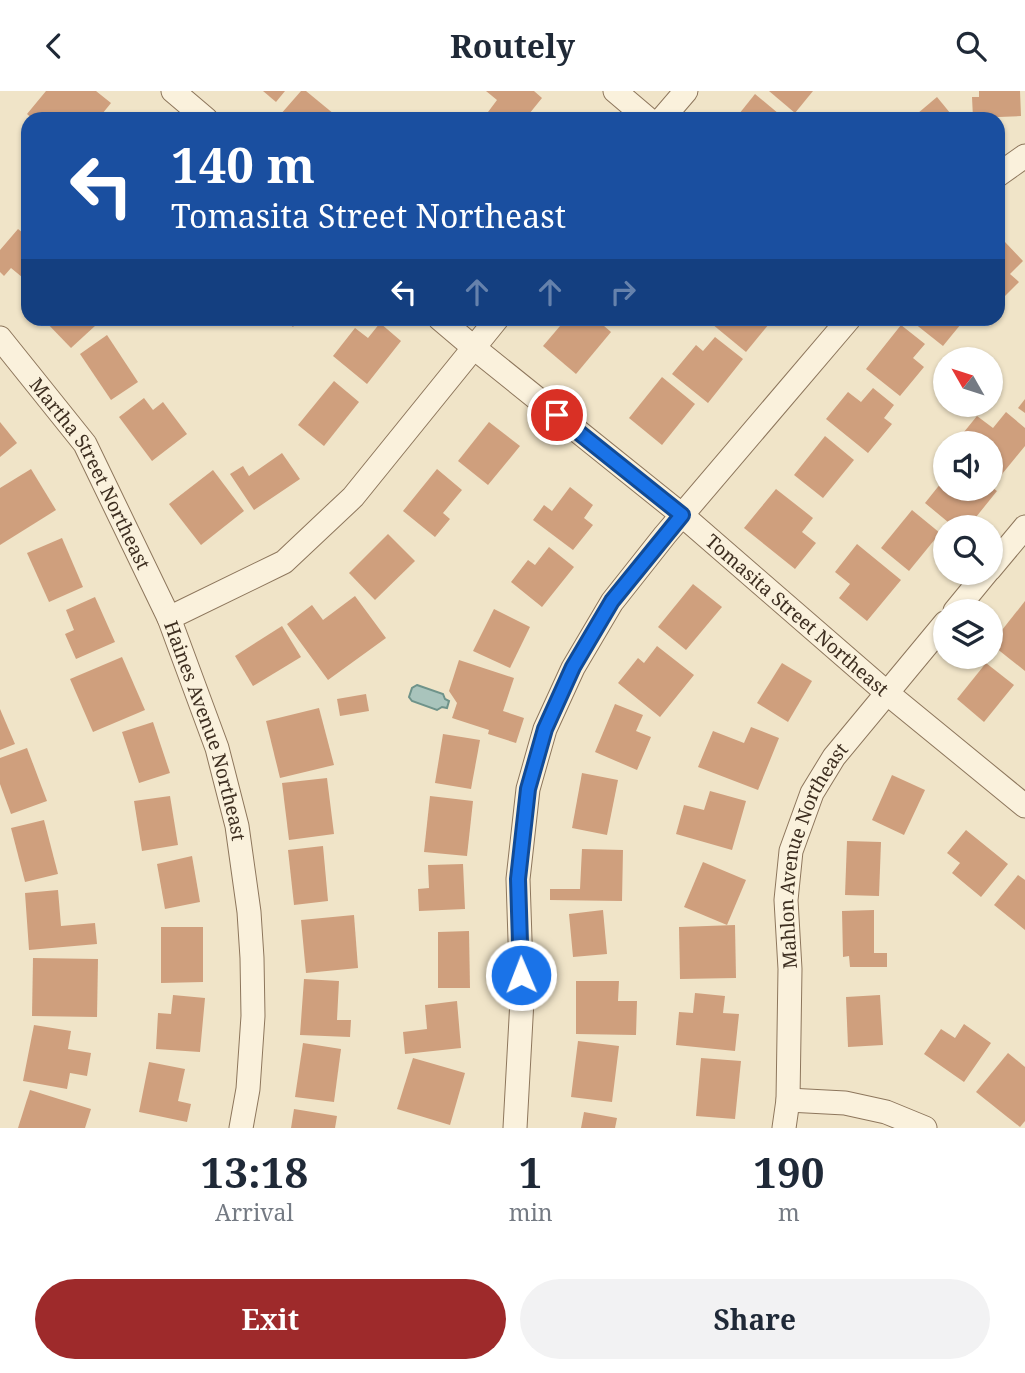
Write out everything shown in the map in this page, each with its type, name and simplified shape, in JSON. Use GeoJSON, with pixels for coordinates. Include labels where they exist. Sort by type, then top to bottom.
{"type":"FeatureCollection","features":[{"type":"Feature","properties":{"kind":"street"},"geometry":{"type":"LineString","coordinates":[[173,91],[198,112]]}},
{"type":"Feature","properties":{"kind":"street"},"geometry":{"type":"LineString","coordinates":[[615,91],[640,112]]}},
{"type":"Feature","properties":{"kind":"street"},"geometry":{"type":"LineString","coordinates":[[668,112],[686,91]]}},
{"type":"Feature","properties":{"kind":"street"},"geometry":{"type":"LineString","coordinates":[[1005,169],[1025,156]]}},
{"type":"Feature","properties":{"kind":"street","name":"Tomasita Street Northeast"},"geometry":{"type":"LineString","coordinates":[[448,326],[682,515],[887,693],[1025,806]]}},
{"type":"Feature","properties":{"kind":"street","name":"Haines Avenue Northeast"},"geometry":{"type":"LineString","coordinates":[[241,1128],[248,1089],[253,1016],[249,912],[237,827],[217,748],[169,618],[284,562],[353,497],[491,326]]}},
{"type":"Feature","properties":{"kind":"street"},"geometry":{"type":"LineString","coordinates":[[515,1128],[522,1000],[518,879],[528,789],[545,729],[573,667],[612,601],[843,326]]}},
{"type":"Feature","properties":{"kind":"street","name":"Martha Street Northeast"},"geometry":{"type":"LineString","coordinates":[[0,338],[85,444],[169,618]]}},
{"type":"Feature","properties":{"kind":"street"},"geometry":{"type":"LineString","coordinates":[[1003,553],[1025,527]]}},
{"type":"Feature","properties":{"kind":"street"},"geometry":{"type":"LineString","coordinates":[[965,599],[977,585]]}},
{"type":"Feature","properties":{"kind":"street","name":"Mahlon Avenue Northeast"},"geometry":{"type":"LineString","coordinates":[[784,1128],[788,1100],[790,969],[786,900],[791,851],[812,793],[834,757],[933,637]]}},
{"type":"Feature","properties":{"kind":"street"},"geometry":{"type":"LineString","coordinates":[[788,1100],[845,1103],[886,1112],[925,1128]]}},
{"type":"Feature","properties":{"kind":"water"},"geometry":{"type":"Polygon","coordinates":[[[417,685],[443,694],[449,701],[447,708],[437,710],[412,701],[409,697],[412,688],[417,685]]]}},
{"type":"Feature","properties":{"kind":"building"},"geometry":{"type":"Polygon","coordinates":[[[46,91],[96,91],[111,103],[104,112],[29,112],[46,91]]]}},
{"type":"Feature","properties":{"kind":"building"},"geometry":{"type":"Polygon","coordinates":[[[263,91],[285,91],[276,102],[263,91]]]}},
{"type":"Feature","properties":{"kind":"building"},"geometry":{"type":"Polygon","coordinates":[[[301,91],[306,91],[332,112],[283,112],[301,91]]]}},
{"type":"Feature","properties":{"kind":"building"},"geometry":{"type":"Polygon","coordinates":[[[486,91],[534,91],[542,98],[531,112],[488,112],[497,100],[486,91]]]}},
{"type":"Feature","properties":{"kind":"building"},"geometry":{"type":"Polygon","coordinates":[[[769,91],[813,91],[794,112],[769,91]]]}},
{"type":"Feature","properties":{"kind":"building"},"geometry":{"type":"Polygon","coordinates":[[[979,91],[1020,91],[1021,116],[1005,117],[1005,112],[973,112],[972,97],[979,97],[979,91]]]}},
{"type":"Feature","properties":{"kind":"building"},"geometry":{"type":"Polygon","coordinates":[[[755,94],[777,112],[741,112],[755,94]]]}},
{"type":"Feature","properties":{"kind":"building"},"geometry":{"type":"Polygon","coordinates":[[[937,97],[949,112],[919,112],[937,97]]]}},
{"type":"Feature","properties":{"kind":"building"},"geometry":{"type":"Polygon","coordinates":[[[18,229],[21,231],[21,276],[11,268],[4,276],[0,272],[0,250],[18,229]]]}},
{"type":"Feature","properties":{"kind":"building"},"geometry":{"type":"Polygon","coordinates":[[[1005,242],[1023,261],[1010,274],[1019,282],[1005,296],[1005,242]]]}},
{"type":"Feature","properties":{"kind":"building"},"geometry":{"type":"Polygon","coordinates":[[[50,326],[95,326],[71,348],[50,326]]]}},
{"type":"Feature","properties":{"kind":"building"},"geometry":{"type":"Polygon","coordinates":[[[378,326],[384,326],[401,341],[367,384],[333,356],[355,328],[368,338],[378,326]]]}},
{"type":"Feature","properties":{"kind":"building"},"geometry":{"type":"Polygon","coordinates":[[[560,326],[604,326],[611,332],[576,374],[543,346],[560,326]]]}},
{"type":"Feature","properties":{"kind":"building"},"geometry":{"type":"Polygon","coordinates":[[[714,326],[767,326],[746,352],[714,326]]]}},
{"type":"Feature","properties":{"kind":"building"},"geometry":{"type":"Polygon","coordinates":[[[900,326],[925,344],[913,358],[924,367],[900,396],[866,369],[900,326]]]}},
{"type":"Feature","properties":{"kind":"building"},"geometry":{"type":"Polygon","coordinates":[[[918,326],[959,326],[943,346],[918,326]]]}},
{"type":"Feature","properties":{"kind":"building"},"geometry":{"type":"Polygon","coordinates":[[[107,335],[138,382],[111,400],[80,354],[107,335]]]}},
{"type":"Feature","properties":{"kind":"building"},"geometry":{"type":"Polygon","coordinates":[[[715,337],[743,359],[708,403],[672,374],[696,345],[703,351],[715,337]]]}},
{"type":"Feature","properties":{"kind":"building"},"geometry":{"type":"Polygon","coordinates":[[[662,377],[695,404],[662,445],[629,418],[662,377]]]}},
{"type":"Feature","properties":{"kind":"building"},"geometry":{"type":"Polygon","coordinates":[[[334,381],[359,402],[324,446],[298,425],[334,381]]]}},
{"type":"Feature","properties":{"kind":"building"},"geometry":{"type":"Polygon","coordinates":[[[873,388],[894,405],[884,418],[892,424],[868,453],[826,419],[848,392],[861,402],[873,388]]]}},
{"type":"Feature","properties":{"kind":"building"},"geometry":{"type":"Polygon","coordinates":[[[144,398],[153,410],[163,402],[187,434],[152,461],[119,417],[144,398]]]}},
{"type":"Feature","properties":{"kind":"building"},"geometry":{"type":"Polygon","coordinates":[[[1025,399],[1025,413],[1018,408],[1025,399]]]}},
{"type":"Feature","properties":{"kind":"building"},"geometry":{"type":"Polygon","coordinates":[[[1006,412],[1025,428],[1025,446],[1003,473],[1003,431],[965,431],[976,417],[993,428],[1006,412]]]}},
{"type":"Feature","properties":{"kind":"building"},"geometry":{"type":"Polygon","coordinates":[[[0,422],[17,443],[0,457],[0,422]]]}},
{"type":"Feature","properties":{"kind":"building"},"geometry":{"type":"Polygon","coordinates":[[[489,422],[520,446],[488,485],[458,461],[489,422]]]}},
{"type":"Feature","properties":{"kind":"building"},"geometry":{"type":"Polygon","coordinates":[[[825,436],[854,460],[823,498],[794,475],[825,436]]]}},
{"type":"Feature","properties":{"kind":"building"},"geometry":{"type":"Polygon","coordinates":[[[282,453],[300,479],[254,510],[230,474],[243,466],[249,476],[282,453]]]}},
{"type":"Feature","properties":{"kind":"building"},"geometry":{"type":"Polygon","coordinates":[[[31,469],[56,510],[0,545],[0,488],[31,469]]]}},
{"type":"Feature","properties":{"kind":"building"},"geometry":{"type":"Polygon","coordinates":[[[437,469],[462,490],[443,513],[450,519],[435,537],[403,511],[437,469]]]}},
{"type":"Feature","properties":{"kind":"building"},"geometry":{"type":"Polygon","coordinates":[[[213,470],[244,511],[201,545],[169,504],[213,470]]]}},
{"type":"Feature","properties":{"kind":"building"},"geometry":{"type":"Polygon","coordinates":[[[570,487],[593,505],[584,518],[593,525],[573,550],[533,520],[544,505],[552,511],[570,487]]]}},
{"type":"Feature","properties":{"kind":"building"},"geometry":{"type":"Polygon","coordinates":[[[776,489],[813,518],[802,532],[816,543],[795,569],[744,528],[776,489]]]}},
{"type":"Feature","properties":{"kind":"building"},"geometry":{"type":"Polygon","coordinates":[[[933,493],[933,501],[989,501],[978,515],[940,515],[925,503],[933,493]]]}},
{"type":"Feature","properties":{"kind":"building"},"geometry":{"type":"Polygon","coordinates":[[[912,510],[933,527],[933,542],[909,571],[881,548],[912,510]]]}},
{"type":"Feature","properties":{"kind":"building"},"geometry":{"type":"Polygon","coordinates":[[[388,534],[415,561],[375,600],[349,573],[388,534]]]}},
{"type":"Feature","properties":{"kind":"building"},"geometry":{"type":"Polygon","coordinates":[[[62,538],[83,587],[49,602],[27,553],[62,538]]]}},
{"type":"Feature","properties":{"kind":"building"},"geometry":{"type":"Polygon","coordinates":[[[857,544],[901,580],[867,621],[839,598],[850,584],[835,572],[857,544]]]}},
{"type":"Feature","properties":{"kind":"building"},"geometry":{"type":"Polygon","coordinates":[[[549,547],[574,567],[542,607],[511,582],[528,560],[535,565],[549,547]]]}},
{"type":"Feature","properties":{"kind":"building"},"geometry":{"type":"Polygon","coordinates":[[[693,584],[722,607],[686,650],[658,627],[693,584]]]}},
{"type":"Feature","properties":{"kind":"building"},"geometry":{"type":"Polygon","coordinates":[[[355,596],[386,638],[328,680],[287,624],[312,605],[323,620],[355,596]]]}},
{"type":"Feature","properties":{"kind":"building"},"geometry":{"type":"Polygon","coordinates":[[[95,597],[115,642],[76,659],[65,634],[74,630],[66,610],[95,597]]]}},
{"type":"Feature","properties":{"kind":"building"},"geometry":{"type":"Polygon","coordinates":[[[1025,601],[1025,671],[1003,654],[1003,629],[1025,601]]]}},
{"type":"Feature","properties":{"kind":"building"},"geometry":{"type":"Polygon","coordinates":[[[494,609],[530,627],[510,668],[473,651],[494,609]]]}},
{"type":"Feature","properties":{"kind":"building"},"geometry":{"type":"Polygon","coordinates":[[[282,626],[301,657],[253,686],[235,656],[282,626]]]}},
{"type":"Feature","properties":{"kind":"building"},"geometry":{"type":"Polygon","coordinates":[[[657,646],[694,675],[660,717],[618,683],[638,658],[644,663],[657,646]]]}},
{"type":"Feature","properties":{"kind":"building"},"geometry":{"type":"Polygon","coordinates":[[[122,657],[145,710],[93,732],[70,679],[122,657]]]}},
{"type":"Feature","properties":{"kind":"building"},"geometry":{"type":"Polygon","coordinates":[[[459,660],[514,678],[503,711],[524,718],[516,743],[488,734],[489,730],[452,718],[457,703],[449,691],[459,660]]]}},
{"type":"Feature","properties":{"kind":"building"},"geometry":{"type":"Polygon","coordinates":[[[782,663],[812,681],[788,722],[757,703],[782,663]]]}},
{"type":"Feature","properties":{"kind":"building"},"geometry":{"type":"Polygon","coordinates":[[[981,669],[994,669],[1014,685],[984,722],[957,699],[981,669]]]}},
{"type":"Feature","properties":{"kind":"building"},"geometry":{"type":"Polygon","coordinates":[[[366,694],[369,711],[340,716],[337,699],[366,694]]]}},
{"type":"Feature","properties":{"kind":"building"},"geometry":{"type":"Polygon","coordinates":[[[615,704],[643,715],[636,731],[651,737],[637,770],[595,752],[615,704]]]}},
{"type":"Feature","properties":{"kind":"building"},"geometry":{"type":"Polygon","coordinates":[[[319,708],[334,765],[280,778],[266,721],[319,708]]]}},
{"type":"Feature","properties":{"kind":"building"},"geometry":{"type":"Polygon","coordinates":[[[0,709],[15,744],[0,750],[0,709]]]}},
{"type":"Feature","properties":{"kind":"building"},"geometry":{"type":"Polygon","coordinates":[[[153,722],[170,773],[139,783],[122,732],[153,722]]]}},
{"type":"Feature","properties":{"kind":"building"},"geometry":{"type":"Polygon","coordinates":[[[751,727],[779,738],[758,790],[698,767],[713,731],[744,743],[751,727]]]}},
{"type":"Feature","properties":{"kind":"building"},"geometry":{"type":"Polygon","coordinates":[[[443,734],[480,740],[471,789],[435,783],[443,734]]]}},
{"type":"Feature","properties":{"kind":"building"},"geometry":{"type":"Polygon","coordinates":[[[27,748],[47,801],[11,814],[0,784],[0,758],[27,748]]]}},
{"type":"Feature","properties":{"kind":"building"},"geometry":{"type":"Polygon","coordinates":[[[582,773],[618,780],[607,835],[572,828],[582,773]]]}},
{"type":"Feature","properties":{"kind":"building"},"geometry":{"type":"Polygon","coordinates":[[[892,775],[925,790],[904,835],[872,820],[892,775]]]}},
{"type":"Feature","properties":{"kind":"building"},"geometry":{"type":"Polygon","coordinates":[[[327,778],[334,834],[289,840],[282,783],[327,778]]]}},
{"type":"Feature","properties":{"kind":"building"},"geometry":{"type":"Polygon","coordinates":[[[710,791],[746,801],[732,850],[676,834],[684,805],[704,810],[710,791]]]}},
{"type":"Feature","properties":{"kind":"building"},"geometry":{"type":"Polygon","coordinates":[[[170,796],[178,845],[142,851],[134,801],[170,796]]]}},
{"type":"Feature","properties":{"kind":"building"},"geometry":{"type":"Polygon","coordinates":[[[430,796],[473,801],[467,856],[424,852],[430,796]]]}},
{"type":"Feature","properties":{"kind":"building"},"geometry":{"type":"Polygon","coordinates":[[[44,820],[58,874],[25,882],[11,828],[44,820]]]}},
{"type":"Feature","properties":{"kind":"building"},"geometry":{"type":"Polygon","coordinates":[[[966,830],[1008,864],[981,897],[952,873],[960,863],[947,853],[966,830]]]}},
{"type":"Feature","properties":{"kind":"building"},"geometry":{"type":"Polygon","coordinates":[[[847,841],[881,842],[879,896],[845,895],[847,841]]]}},
{"type":"Feature","properties":{"kind":"building"},"geometry":{"type":"Polygon","coordinates":[[[323,846],[328,901],[294,905],[288,850],[323,846]]]}},
{"type":"Feature","properties":{"kind":"building"},"geometry":{"type":"Polygon","coordinates":[[[582,849],[623,850],[622,901],[550,900],[550,889],[580,889],[582,849]]]}},
{"type":"Feature","properties":{"kind":"building"},"geometry":{"type":"Polygon","coordinates":[[[192,856],[200,902],[165,909],[157,864],[192,856]]]}},
{"type":"Feature","properties":{"kind":"building"},"geometry":{"type":"Polygon","coordinates":[[[703,862],[746,880],[727,925],[684,907],[703,862]]]}},
{"type":"Feature","properties":{"kind":"building"},"geometry":{"type":"Polygon","coordinates":[[[463,864],[465,909],[419,911],[418,889],[429,888],[428,865],[463,864]]]}},
{"type":"Feature","properties":{"kind":"building"},"geometry":{"type":"Polygon","coordinates":[[[1018,875],[1025,880],[1025,930],[994,905],[1018,875]]]}},
{"type":"Feature","properties":{"kind":"building"},"geometry":{"type":"Polygon","coordinates":[[[58,890],[61,926],[95,923],[97,944],[29,950],[25,893],[58,890]]]}},
{"type":"Feature","properties":{"kind":"building"},"geometry":{"type":"Polygon","coordinates":[[[603,910],[607,954],[573,957],[569,914],[603,910]]]}},
{"type":"Feature","properties":{"kind":"building"},"geometry":{"type":"Polygon","coordinates":[[[874,910],[874,953],[887,953],[887,967],[850,967],[849,956],[843,957],[842,911],[874,910]]]}},
{"type":"Feature","properties":{"kind":"building"},"geometry":{"type":"Polygon","coordinates":[[[354,915],[358,968],[306,973],[301,920],[354,915]]]}},
{"type":"Feature","properties":{"kind":"building"},"geometry":{"type":"Polygon","coordinates":[[[735,925],[736,978],[680,979],[679,927],[735,925]]]}},
{"type":"Feature","properties":{"kind":"building"},"geometry":{"type":"Polygon","coordinates":[[[161,927],[203,927],[203,982],[161,983],[161,927]]]}},
{"type":"Feature","properties":{"kind":"building"},"geometry":{"type":"Polygon","coordinates":[[[469,931],[470,988],[438,988],[438,932],[469,931]]]}},
{"type":"Feature","properties":{"kind":"building"},"geometry":{"type":"Polygon","coordinates":[[[33,958],[98,959],[97,1017],[32,1016],[33,958]]]}},
{"type":"Feature","properties":{"kind":"building"},"geometry":{"type":"Polygon","coordinates":[[[304,979],[339,981],[337,1020],[351,1020],[350,1037],[300,1035],[304,979]]]}},
{"type":"Feature","properties":{"kind":"building"},"geometry":{"type":"Polygon","coordinates":[[[576,981],[619,981],[618,1001],[637,1001],[636,1035],[576,1034],[576,981]]]}},
{"type":"Feature","properties":{"kind":"building"},"geometry":{"type":"Polygon","coordinates":[[[695,993],[725,996],[723,1013],[739,1014],[735,1051],[676,1045],[679,1012],[693,1013],[695,993]]]}},
{"type":"Feature","properties":{"kind":"building"},"geometry":{"type":"Polygon","coordinates":[[[173,995],[205,998],[200,1052],[156,1049],[158,1013],[171,1014],[173,995]]]}},
{"type":"Feature","properties":{"kind":"building"},"geometry":{"type":"Polygon","coordinates":[[[880,995],[883,1045],[848,1047],[846,997],[880,995]]]}},
{"type":"Feature","properties":{"kind":"building"},"geometry":{"type":"Polygon","coordinates":[[[457,1001],[461,1048],[405,1054],[403,1032],[427,1029],[425,1005],[457,1001]]]}},
{"type":"Feature","properties":{"kind":"building"},"geometry":{"type":"Polygon","coordinates":[[[964,1024],[991,1043],[964,1082],[924,1054],[941,1029],[955,1038],[964,1024]]]}},
{"type":"Feature","properties":{"kind":"building"},"geometry":{"type":"Polygon","coordinates":[[[34,1025],[71,1031],[68,1049],[91,1053],[87,1076],[70,1073],[67,1089],[23,1081],[34,1025]]]}},
{"type":"Feature","properties":{"kind":"building"},"geometry":{"type":"Polygon","coordinates":[[[578,1041],[619,1046],[612,1102],[571,1097],[578,1041]]]}},
{"type":"Feature","properties":{"kind":"building"},"geometry":{"type":"Polygon","coordinates":[[[303,1043],[341,1049],[334,1102],[295,1097],[303,1043]]]}},
{"type":"Feature","properties":{"kind":"building"},"geometry":{"type":"Polygon","coordinates":[[[1008,1053],[1025,1067],[1025,1121],[1020,1127],[976,1092],[1008,1053]]]}},
{"type":"Feature","properties":{"kind":"building"},"geometry":{"type":"Polygon","coordinates":[[[413,1058],[465,1073],[450,1125],[397,1109],[413,1058]]]}},
{"type":"Feature","properties":{"kind":"building"},"geometry":{"type":"Polygon","coordinates":[[[701,1058],[741,1061],[735,1119],[696,1116],[701,1058]]]}},
{"type":"Feature","properties":{"kind":"building"},"geometry":{"type":"Polygon","coordinates":[[[149,1062],[185,1069],[178,1101],[191,1104],[187,1122],[139,1112],[149,1062]]]}},
{"type":"Feature","properties":{"kind":"building"},"geometry":{"type":"Polygon","coordinates":[[[30,1090],[91,1109],[85,1128],[18,1128],[30,1090]]]}},
{"type":"Feature","properties":{"kind":"building"},"geometry":{"type":"Polygon","coordinates":[[[294,1109],[337,1116],[335,1128],[291,1128],[294,1109]]]}},
{"type":"Feature","properties":{"kind":"building"},"geometry":{"type":"Polygon","coordinates":[[[584,1112],[617,1118],[615,1128],[581,1128],[584,1112]]]}},
{"type":"Feature","properties":{"kind":"route"},"geometry":{"type":"LineString","coordinates":[[521,975],[518,879],[528,789],[545,729],[573,667],[612,601],[682,515],[557,415]]}}]}
